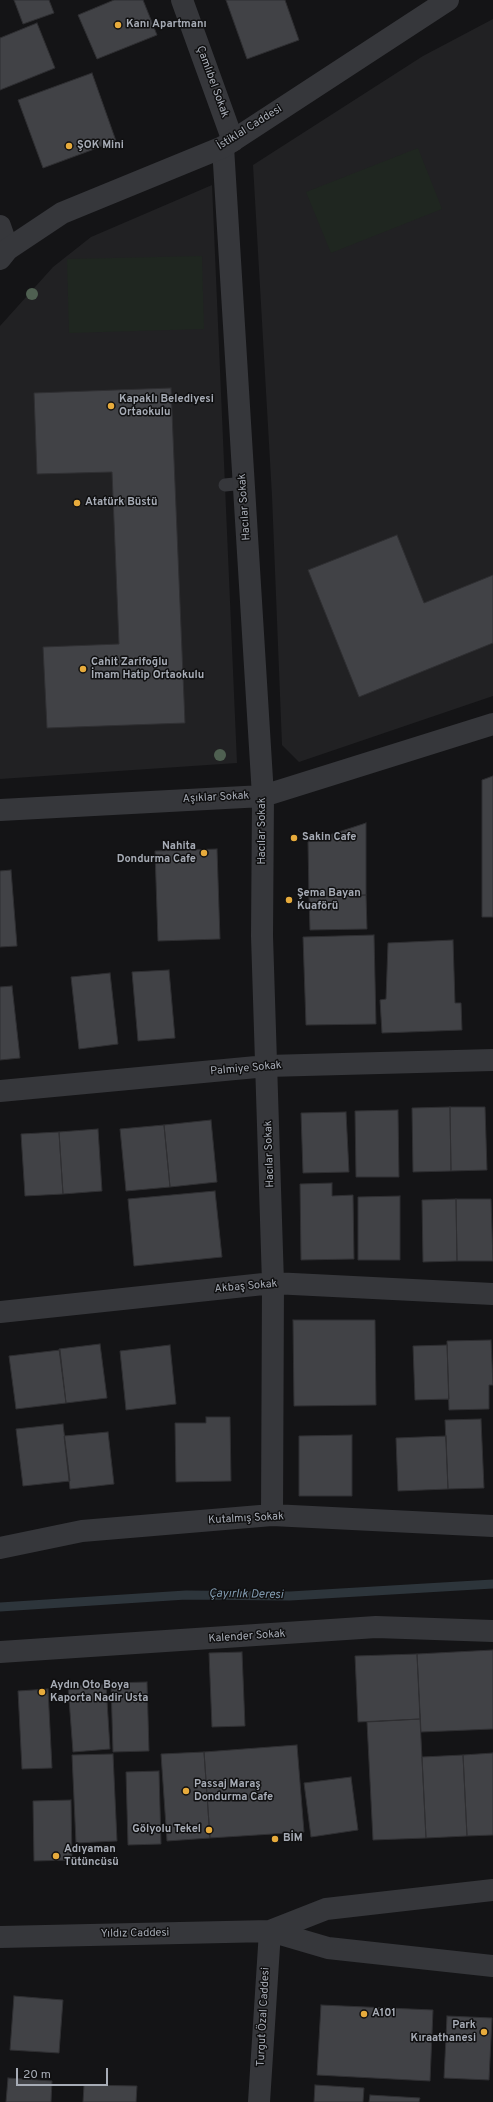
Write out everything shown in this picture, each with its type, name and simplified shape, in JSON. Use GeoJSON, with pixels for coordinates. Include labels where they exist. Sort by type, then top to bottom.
{"type":"FeatureCollection","features":[{"type":"Feature","properties":{"kind":"street","name":"Çamlıbel Sokak"},"geometry":{"type":"LineString","coordinates":[[182,0],[228,144]]}},
{"type":"Feature","properties":{"kind":"street","name":"İstiklal Caddesi"},"geometry":{"type":"LineString","coordinates":[[4,254],[62,213],[228,144],[445,1]]}},
{"type":"Feature","properties":{"kind":"street","name":"Hacılar Sokak"},"geometry":{"type":"LineString","coordinates":[[228,144],[234,484],[263,796],[262,936],[273,1283],[272,1515]]}},
{"type":"Feature","properties":{"kind":"street"},"geometry":{"type":"LineString","coordinates":[[0,226],[4,254]]}},
{"type":"Feature","properties":{"kind":"street","name":"Aşıklar Sokak"},"geometry":{"type":"LineString","coordinates":[[0,810],[263,796],[493,724]]}},
{"type":"Feature","properties":{"kind":"street","name":"Palmiye Sokak"},"geometry":{"type":"LineString","coordinates":[[0,1091],[267,1066],[493,1060]]}},
{"type":"Feature","properties":{"kind":"street","name":"Akbaş Sokak"},"geometry":{"type":"LineString","coordinates":[[0,1312],[273,1283],[493,1294]]}},
{"type":"Feature","properties":{"kind":"street","name":"Kutalmış Sokak"},"geometry":{"type":"LineString","coordinates":[[0,1548],[82,1531],[272,1515],[493,1526]]}},
{"type":"Feature","properties":{"kind":"street","name":"Kalender Sokak"},"geometry":{"type":"LineString","coordinates":[[0,1652],[376,1627],[493,1631]]}},
{"type":"Feature","properties":{"kind":"street","name":"Yıldız Caddesi"},"geometry":{"type":"LineString","coordinates":[[270,1931],[326,1909],[493,1890]]}},
{"type":"Feature","properties":{"kind":"street","name":"Yıldız Caddesi"},"geometry":{"type":"LineString","coordinates":[[0,1938],[270,1931],[328,1948],[493,1966]]}},
{"type":"Feature","properties":{"kind":"street","name":"Turgut Özal Caddesi"},"geometry":{"type":"LineString","coordinates":[[259,2102],[270,1931]]}},
{"type":"Feature","properties":{"kind":"shaded area"},"geometry":{"type":"Polygon","coordinates":[[[493,19],[493,696],[299,762],[282,745],[272,496],[253,165],[423,56],[493,19]]]}},
{"type":"Feature","properties":{"kind":"shaded area"},"geometry":{"type":"Polygon","coordinates":[[[418,148],[442,209],[331,253],[306,192],[418,148]]]}},
{"type":"Feature","properties":{"kind":"shaded area","name":"Kapaklı Belediyesi Ortaokulu"},"geometry":{"type":"Polygon","coordinates":[[[212,185],[237,763],[0,779],[0,326],[53,267],[91,237],[212,185]]]}},
{"type":"Feature","properties":{"kind":"shaded area"},"geometry":{"type":"Polygon","coordinates":[[[202,256],[204,329],[69,333],[67,259],[202,256]]]}},
{"type":"Feature","properties":{"kind":"building"},"geometry":{"type":"Polygon","coordinates":[[[14,0],[49,0],[54,13],[23,24],[14,0]]]}},
{"type":"Feature","properties":{"kind":"building","name":"Kanı Apartmanı"},"geometry":{"type":"Polygon","coordinates":[[[114,0],[143,0],[157,35],[97,59],[78,15],[114,0]]]}},
{"type":"Feature","properties":{"kind":"building"},"geometry":{"type":"Polygon","coordinates":[[[226,0],[285,0],[299,40],[247,59],[226,0]]]}},
{"type":"Feature","properties":{"kind":"building"},"geometry":{"type":"Polygon","coordinates":[[[37,23],[55,68],[0,90],[0,38],[37,23]]]}},
{"type":"Feature","properties":{"kind":"building"},"geometry":{"type":"Polygon","coordinates":[[[92,73],[116,141],[43,168],[18,100],[92,73]]]}},
{"type":"Feature","properties":{"kind":"building"},"geometry":{"type":"Polygon","coordinates":[[[171,388],[185,723],[47,728],[43,647],[119,644],[112,472],[37,474],[34,393],[171,388]]]}},
{"type":"Feature","properties":{"kind":"building"},"geometry":{"type":"Polygon","coordinates":[[[397,535],[424,603],[493,575],[493,643],[359,697],[308,570],[397,535]]]}},
{"type":"Feature","properties":{"kind":"building"},"geometry":{"type":"Polygon","coordinates":[[[493,776],[493,917],[482,917],[482,780],[493,776]]]}},
{"type":"Feature","properties":{"kind":"building"},"geometry":{"type":"Polygon","coordinates":[[[366,823],[366,895],[309,897],[308,842],[366,823]]]}},
{"type":"Feature","properties":{"kind":"building"},"geometry":{"type":"Polygon","coordinates":[[[217,849],[220,939],[158,941],[155,851],[217,849]]]}},
{"type":"Feature","properties":{"kind":"building"},"geometry":{"type":"Polygon","coordinates":[[[11,870],[17,946],[0,947],[0,871],[11,870]]]}},
{"type":"Feature","properties":{"kind":"building"},"geometry":{"type":"Polygon","coordinates":[[[366,895],[367,929],[310,930],[309,897],[366,895]]]}},
{"type":"Feature","properties":{"kind":"building"},"geometry":{"type":"Polygon","coordinates":[[[374,935],[376,1024],[306,1025],[303,937],[374,935]]]}},
{"type":"Feature","properties":{"kind":"building"},"geometry":{"type":"Polygon","coordinates":[[[453,940],[455,1003],[461,1003],[462,1030],[382,1033],[380,1000],[386,999],[388,943],[453,940]]]}},
{"type":"Feature","properties":{"kind":"building"},"geometry":{"type":"Polygon","coordinates":[[[169,970],[175,1038],[138,1041],[132,972],[169,970]]]}},
{"type":"Feature","properties":{"kind":"building"},"geometry":{"type":"Polygon","coordinates":[[[110,973],[118,1044],[79,1049],[71,977],[110,973]]]}},
{"type":"Feature","properties":{"kind":"building"},"geometry":{"type":"Polygon","coordinates":[[[12,986],[20,1058],[0,1060],[0,987],[12,986]]]}},
{"type":"Feature","properties":{"kind":"building"},"geometry":{"type":"Polygon","coordinates":[[[450,1107],[451,1171],[413,1172],[412,1108],[450,1107]]]}},
{"type":"Feature","properties":{"kind":"building"},"geometry":{"type":"Polygon","coordinates":[[[450,1107],[485,1107],[487,1170],[451,1171],[450,1107]]]}},
{"type":"Feature","properties":{"kind":"building"},"geometry":{"type":"Polygon","coordinates":[[[398,1110],[399,1177],[356,1177],[355,1111],[398,1110]]]}},
{"type":"Feature","properties":{"kind":"building"},"geometry":{"type":"Polygon","coordinates":[[[346,1112],[349,1172],[303,1173],[301,1113],[346,1112]]]}},
{"type":"Feature","properties":{"kind":"building"},"geometry":{"type":"Polygon","coordinates":[[[211,1120],[217,1182],[170,1187],[164,1125],[211,1120]]]}},
{"type":"Feature","properties":{"kind":"building"},"geometry":{"type":"Polygon","coordinates":[[[164,1125],[170,1187],[126,1191],[120,1129],[164,1125]]]}},
{"type":"Feature","properties":{"kind":"building"},"geometry":{"type":"Polygon","coordinates":[[[98,1129],[102,1191],[63,1194],[59,1132],[98,1129]]]}},
{"type":"Feature","properties":{"kind":"building"},"geometry":{"type":"Polygon","coordinates":[[[59,1132],[63,1194],[25,1196],[21,1134],[59,1132]]]}},
{"type":"Feature","properties":{"kind":"building"},"geometry":{"type":"Polygon","coordinates":[[[332,1183],[332,1196],[353,1195],[354,1259],[301,1260],[300,1184],[332,1183]]]}},
{"type":"Feature","properties":{"kind":"building"},"geometry":{"type":"Polygon","coordinates":[[[215,1191],[222,1257],[134,1266],[128,1199],[215,1191]]]}},
{"type":"Feature","properties":{"kind":"building"},"geometry":{"type":"Polygon","coordinates":[[[400,1196],[400,1260],[358,1260],[358,1197],[400,1196]]]}},
{"type":"Feature","properties":{"kind":"building"},"geometry":{"type":"Polygon","coordinates":[[[456,1199],[491,1199],[493,1261],[457,1261],[456,1199]]]}},
{"type":"Feature","properties":{"kind":"building"},"geometry":{"type":"Polygon","coordinates":[[[456,1199],[457,1261],[423,1262],[422,1200],[456,1199]]]}},
{"type":"Feature","properties":{"kind":"building"},"geometry":{"type":"Polygon","coordinates":[[[293,1320],[375,1320],[376,1405],[294,1406],[293,1320]]]}},
{"type":"Feature","properties":{"kind":"building"},"geometry":{"type":"Polygon","coordinates":[[[491,1340],[493,1385],[489,1385],[489,1409],[449,1410],[447,1341],[491,1340]]]}},
{"type":"Feature","properties":{"kind":"building"},"geometry":{"type":"Polygon","coordinates":[[[100,1344],[107,1398],[66,1403],[59,1349],[100,1344]]]}},
{"type":"Feature","properties":{"kind":"building"},"geometry":{"type":"Polygon","coordinates":[[[170,1345],[176,1404],[126,1410],[120,1351],[170,1345]]]}},
{"type":"Feature","properties":{"kind":"building"},"geometry":{"type":"Polygon","coordinates":[[[447,1345],[449,1399],[415,1400],[413,1346],[447,1345]]]}},
{"type":"Feature","properties":{"kind":"building"},"geometry":{"type":"Polygon","coordinates":[[[60,1350],[66,1403],[16,1409],[9,1356],[60,1350]]]}},
{"type":"Feature","properties":{"kind":"building"},"geometry":{"type":"Polygon","coordinates":[[[206,1417],[230,1417],[231,1481],[176,1482],[175,1423],[206,1423],[206,1417]]]}},
{"type":"Feature","properties":{"kind":"building"},"geometry":{"type":"Polygon","coordinates":[[[481,1419],[484,1488],[448,1489],[445,1420],[481,1419]]]}},
{"type":"Feature","properties":{"kind":"building"},"geometry":{"type":"Polygon","coordinates":[[[63,1424],[70,1481],[23,1486],[16,1429],[63,1424]]]}},
{"type":"Feature","properties":{"kind":"building"},"geometry":{"type":"Polygon","coordinates":[[[108,1432],[114,1484],[70,1489],[64,1436],[108,1432]]]}},
{"type":"Feature","properties":{"kind":"building"},"geometry":{"type":"Polygon","coordinates":[[[352,1435],[352,1496],[299,1496],[299,1436],[352,1435]]]}},
{"type":"Feature","properties":{"kind":"building"},"geometry":{"type":"Polygon","coordinates":[[[446,1436],[448,1489],[398,1491],[396,1438],[446,1436]]]}},
{"type":"Feature","properties":{"kind":"building"},"geometry":{"type":"Polygon","coordinates":[[[493,1650],[493,1729],[421,1732],[417,1654],[493,1650]]]}},
{"type":"Feature","properties":{"kind":"building"},"geometry":{"type":"Polygon","coordinates":[[[242,1652],[245,1726],[212,1727],[209,1653],[242,1652]]]}},
{"type":"Feature","properties":{"kind":"building"},"geometry":{"type":"Polygon","coordinates":[[[417,1654],[420,1719],[358,1722],[355,1656],[417,1654]]]}},
{"type":"Feature","properties":{"kind":"building"},"geometry":{"type":"Polygon","coordinates":[[[147,1682],[149,1751],[113,1752],[111,1683],[147,1682]]]}},
{"type":"Feature","properties":{"kind":"building"},"geometry":{"type":"Polygon","coordinates":[[[106,1684],[110,1749],[73,1752],[68,1686],[106,1684]]]}},
{"type":"Feature","properties":{"kind":"building"},"geometry":{"type":"Polygon","coordinates":[[[48,1689],[52,1768],[22,1769],[18,1691],[48,1689]]]}},
{"type":"Feature","properties":{"kind":"building"},"geometry":{"type":"Polygon","coordinates":[[[420,1719],[426,1838],[373,1840],[367,1722],[420,1719]]]}},
{"type":"Feature","properties":{"kind":"building"},"geometry":{"type":"Polygon","coordinates":[[[297,1745],[304,1832],[210,1838],[204,1752],[297,1745]]]}},
{"type":"Feature","properties":{"kind":"building","name":"Passaj Maraş Dondurma Cafe"},"geometry":{"type":"Polygon","coordinates":[[[204,1752],[210,1838],[167,1841],[161,1754],[204,1752]]]}},
{"type":"Feature","properties":{"kind":"building"},"geometry":{"type":"Polygon","coordinates":[[[493,1753],[493,1835],[467,1836],[463,1755],[493,1753]]]}},
{"type":"Feature","properties":{"kind":"building"},"geometry":{"type":"Polygon","coordinates":[[[113,1754],[117,1841],[76,1843],[72,1755],[113,1754]]]}},
{"type":"Feature","properties":{"kind":"building"},"geometry":{"type":"Polygon","coordinates":[[[463,1755],[467,1836],[426,1838],[422,1757],[463,1755]]]}},
{"type":"Feature","properties":{"kind":"building"},"geometry":{"type":"Polygon","coordinates":[[[159,1771],[161,1844],[128,1845],[126,1772],[159,1771]]]}},
{"type":"Feature","properties":{"kind":"building"},"geometry":{"type":"Polygon","coordinates":[[[351,1777],[358,1830],[311,1837],[304,1783],[351,1777]]]}},
{"type":"Feature","properties":{"kind":"building"},"geometry":{"type":"Polygon","coordinates":[[[71,1800],[72,1860],[34,1861],[33,1801],[71,1800]]]}},
{"type":"Feature","properties":{"kind":"building"},"geometry":{"type":"Polygon","coordinates":[[[14,1996],[63,2000],[59,2053],[10,2050],[14,1996]]]}},
{"type":"Feature","properties":{"kind":"building"},"geometry":{"type":"Polygon","coordinates":[[[321,2005],[433,2010],[430,2081],[317,2075],[321,2005]]]}},
{"type":"Feature","properties":{"kind":"building"},"geometry":{"type":"Polygon","coordinates":[[[447,2016],[492,2018],[489,2080],[444,2078],[447,2016]]]}},
{"type":"Feature","properties":{"kind":"building"},"geometry":{"type":"Polygon","coordinates":[[[8,2078],[52,2081],[51,2102],[6,2102],[8,2078]]]}},
{"type":"Feature","properties":{"kind":"building"},"geometry":{"type":"Polygon","coordinates":[[[84,2085],[137,2086],[136,2102],[83,2102],[84,2085]]]}},
{"type":"Feature","properties":{"kind":"building"},"geometry":{"type":"Polygon","coordinates":[[[315,2085],[364,2088],[363,2102],[314,2102],[315,2085]]]}},
{"type":"Feature","properties":{"kind":"building"},"geometry":{"type":"Polygon","coordinates":[[[370,2095],[420,2098],[419,2102],[369,2102],[370,2095]]]}},
{"type":"Feature","properties":{"kind":"waterway","name":"Çayırlık Deresi"},"geometry":{"type":"LineString","coordinates":[[0,1607],[186,1595],[290,1596],[493,1584]]}},
{"type":"Feature","properties":{"kind":"place","name":"Kanı Apartmanı"},"geometry":{"type":"Point","coordinates":[118,25]}},
{"type":"Feature","properties":{"kind":"place","name":"ŞOK Mini"},"geometry":{"type":"Point","coordinates":[69,146]}},
{"type":"Feature","properties":{"kind":"place","name":"Kapaklı Belediyesi Ortaokulu"},"geometry":{"type":"Point","coordinates":[111,406]}},
{"type":"Feature","properties":{"kind":"place","name":"Atatürk Büstü"},"geometry":{"type":"Point","coordinates":[77,503]}},
{"type":"Feature","properties":{"kind":"place","name":"Cahit Zarifoğlu İmam Hatip Ortaokulu"},"geometry":{"type":"Point","coordinates":[83,669]}},
{"type":"Feature","properties":{"kind":"place","name":"Sakin Cafe"},"geometry":{"type":"Point","coordinates":[294,838]}},
{"type":"Feature","properties":{"kind":"place","name":"Nahita Dondurma Cafe"},"geometry":{"type":"Point","coordinates":[204,853]}},
{"type":"Feature","properties":{"kind":"place","name":"Şema Bayan Kuaförü"},"geometry":{"type":"Point","coordinates":[289,900]}},
{"type":"Feature","properties":{"kind":"place","name":"Aydın Oto Boya Kaporta Nadir Usta"},"geometry":{"type":"Point","coordinates":[42,1692]}},
{"type":"Feature","properties":{"kind":"place","name":"Passaj Maraş Dondurma Cafe"},"geometry":{"type":"Point","coordinates":[186,1791]}},
{"type":"Feature","properties":{"kind":"place","name":"Gölyolu Tekel"},"geometry":{"type":"Point","coordinates":[209,1830]}},
{"type":"Feature","properties":{"kind":"place","name":"BİM"},"geometry":{"type":"Point","coordinates":[275,1839]}},
{"type":"Feature","properties":{"kind":"place","name":"Adıyaman Tütüncüsü"},"geometry":{"type":"Point","coordinates":[56,1856]}},
{"type":"Feature","properties":{"kind":"place","name":"A101"},"geometry":{"type":"Point","coordinates":[364,2014]}},
{"type":"Feature","properties":{"kind":"place","name":"Park Kıraathanesi"},"geometry":{"type":"Point","coordinates":[484,2032]}}]}
